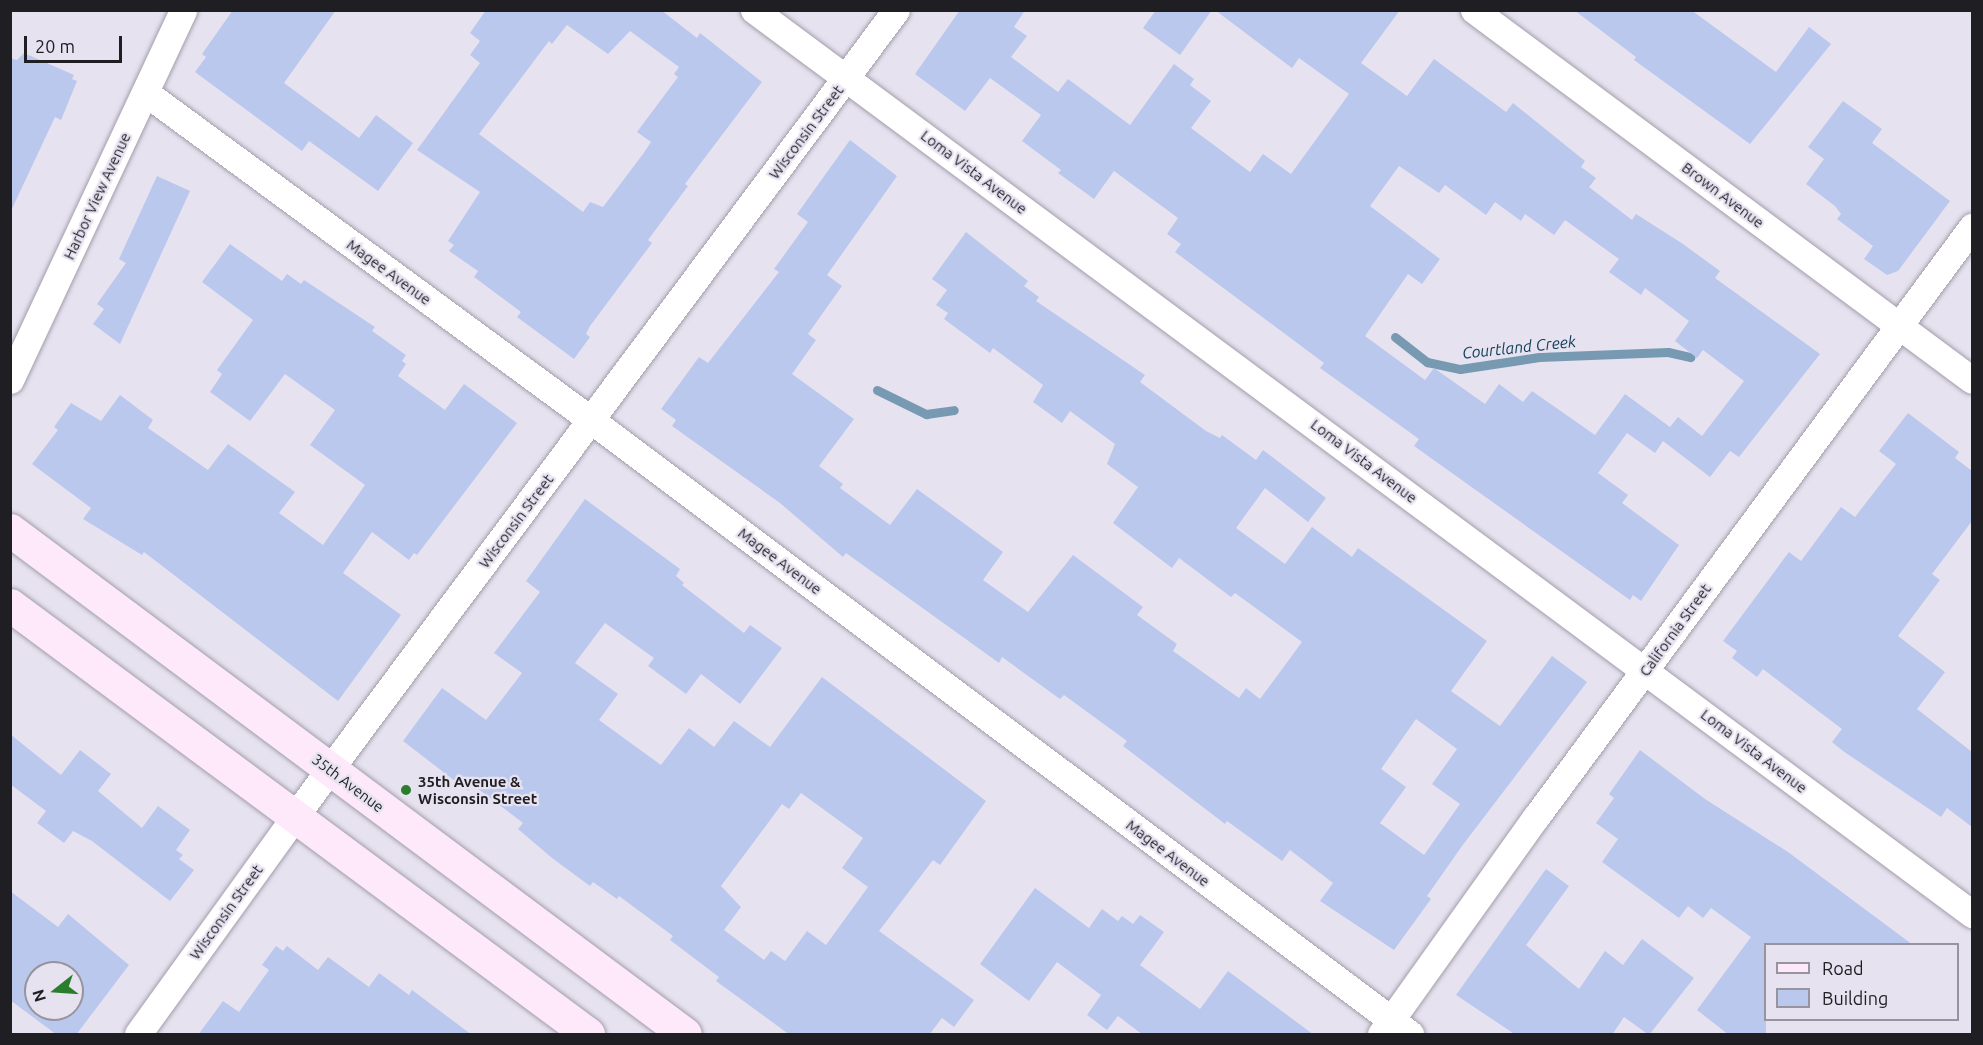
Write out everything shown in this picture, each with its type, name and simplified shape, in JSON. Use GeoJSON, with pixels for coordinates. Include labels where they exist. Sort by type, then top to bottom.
{"type":"FeatureCollection","features":[{"type":"Feature","properties":{"kind":"main road","name":"35th Avenue"},"geometry":{"type":"LineString","coordinates":[[10,530],[685,1035]]}},
{"type":"Feature","properties":{"kind":"main road"},"geometry":{"type":"LineString","coordinates":[[10,605],[588,1035]]}},
{"type":"Feature","properties":{"kind":"street","name":"Harbor View Avenue"},"geometry":{"type":"LineString","coordinates":[[10,380],[183,10]]}},
{"type":"Feature","properties":{"kind":"street","name":"Loma Vista Avenue"},"geometry":{"type":"LineString","coordinates":[[754,10],[1972,914]]}},
{"type":"Feature","properties":{"kind":"street","name":"Wisconsin Street"},"geometry":{"type":"LineString","coordinates":[[138,1035],[295,816],[896,10]]}},
{"type":"Feature","properties":{"kind":"street","name":"Brown Avenue"},"geometry":{"type":"LineString","coordinates":[[1474,10],[1972,380]]}},
{"type":"Feature","properties":{"kind":"street","name":"Magee Avenue"},"geometry":{"type":"LineString","coordinates":[[146,93],[591,420],[1394,1030]]}},
{"type":"Feature","properties":{"kind":"street","name":"California Street"},"geometry":{"type":"LineString","coordinates":[[1394,1030],[1646,670],[1972,227]]}},
{"type":"Feature","properties":{"kind":"building"},"geometry":{"type":"Polygon","coordinates":[[[233,10],[336,10],[284,83],[359,138],[376,115],[413,143],[378,191],[309,141],[302,151],[195,72],[206,57],[202,54],[233,10]]]}},
{"type":"Feature","properties":{"kind":"building"},"geometry":{"type":"Polygon","coordinates":[[[486,10],[661,10],[697,38],[700,33],[762,82],[685,184],[688,186],[648,240],[652,243],[590,326],[586,334],[590,337],[574,359],[517,317],[521,312],[474,277],[478,271],[449,251],[454,245],[448,241],[480,192],[417,150],[480,63],[470,55],[480,41],[470,33],[486,10]],[[567,25],[552,44],[549,41],[479,134],[583,212],[590,202],[603,207],[643,154],[651,142],[637,132],[678,77],[674,74],[679,67],[630,31],[608,54],[567,25]]]}},
{"type":"Feature","properties":{"kind":"building"},"geometry":{"type":"Polygon","coordinates":[[[960,10],[1025,10],[1014,27],[1027,36],[1011,57],[1058,92],[1068,79],[1130,125],[1174,64],[1194,79],[1190,85],[1211,101],[1191,128],[1250,172],[1263,154],[1291,174],[1349,94],[1299,58],[1292,68],[1215,10],[1400,10],[1361,63],[1407,96],[1434,59],[1506,112],[1513,103],[1585,161],[1581,167],[1596,178],[1589,187],[1632,220],[1636,214],[1683,244],[1720,271],[1715,278],[1820,354],[1739,457],[1730,451],[1710,477],[1663,441],[1655,453],[1627,433],[1598,473],[1628,495],[1622,503],[1679,545],[1641,601],[1633,595],[1630,600],[1414,446],[1419,439],[1320,368],[1324,363],[1175,252],[1181,244],[1167,234],[1178,218],[1114,171],[1094,199],[1058,173],[1061,170],[1022,141],[1041,115],[990,78],[965,111],[915,74],[960,10]],[[1399,166],[1370,206],[1440,259],[1422,284],[1408,274],[1365,336],[1425,380],[1434,368],[1485,404],[1499,384],[1523,402],[1532,391],[1595,435],[1625,394],[1670,427],[1678,417],[1702,436],[1744,381],[1703,350],[1697,358],[1675,341],[1689,321],[1645,288],[1641,295],[1609,272],[1619,259],[1565,220],[1554,235],[1525,214],[1521,221],[1495,202],[1486,215],[1445,185],[1439,193],[1399,166]]]}},
{"type":"Feature","properties":{"kind":"building"},"geometry":{"type":"Polygon","coordinates":[[[1156,10],[1212,10],[1180,55],[1143,28],[1156,10]]]}},
{"type":"Feature","properties":{"kind":"building"},"geometry":{"type":"Polygon","coordinates":[[[1574,10],[1691,10],[1776,72],[1809,27],[1831,44],[1750,144],[1634,60],[1636,57],[1574,10]]]}},
{"type":"Feature","properties":{"kind":"building"},"geometry":{"type":"Polygon","coordinates":[[[24,53],[74,75],[72,79],[77,81],[61,120],[55,117],[10,213],[10,58],[17,60],[24,53]]]}},
{"type":"Feature","properties":{"kind":"building"},"geometry":{"type":"Polygon","coordinates":[[[1843,101],[1882,129],[1872,143],[1950,201],[1898,271],[1887,275],[1864,259],[1873,246],[1837,219],[1841,214],[1835,206],[1806,184],[1824,159],[1808,147],[1843,101]]]}},
{"type":"Feature","properties":{"kind":"building"},"geometry":{"type":"Polygon","coordinates":[[[850,140],[897,176],[827,275],[842,286],[808,334],[816,340],[792,374],[854,419],[819,466],[843,484],[840,488],[890,525],[917,489],[1003,552],[983,580],[1028,612],[1073,555],[1143,607],[1137,615],[1177,644],[1173,651],[1239,698],[1246,688],[1260,699],[1302,642],[1235,593],[1231,597],[1179,558],[1172,568],[1113,523],[1138,487],[1107,464],[1115,444],[1070,411],[1062,423],[1033,402],[1043,385],[993,348],[990,353],[944,319],[948,313],[936,305],[947,290],[932,279],[966,232],[1028,281],[1024,286],[1039,297],[1036,301],[1145,375],[1140,382],[1206,431],[1220,438],[1222,435],[1256,460],[1263,450],[1326,498],[1308,522],[1265,488],[1236,528],[1285,564],[1312,527],[1352,557],[1358,548],[1487,641],[1451,691],[1500,726],[1552,656],[1587,682],[1462,846],[1427,896],[1431,899],[1394,950],[1320,901],[1333,883],[1290,850],[1282,861],[1227,821],[1225,824],[1123,746],[1127,741],[1064,695],[1060,699],[1002,657],[999,663],[846,553],[843,557],[780,503],[672,426],[676,420],[661,409],[699,357],[708,363],[779,272],[774,269],[808,222],[797,214],[850,140]],[[1416,719],[1381,769],[1406,787],[1380,823],[1424,855],[1460,804],[1432,784],[1457,749],[1416,719]]]}},
{"type":"Feature","properties":{"kind":"building"},"geometry":{"type":"Polygon","coordinates":[[[157,176],[190,191],[120,344],[93,324],[104,309],[97,304],[126,263],[119,259],[157,176]]]}},
{"type":"Feature","properties":{"kind":"building"},"geometry":{"type":"Polygon","coordinates":[[[230,244],[282,281],[287,274],[301,284],[304,280],[375,327],[372,331],[406,355],[402,361],[406,364],[398,376],[445,410],[464,384],[517,423],[417,555],[414,553],[409,560],[372,532],[343,573],[401,615],[338,701],[144,552],[142,555],[83,519],[91,508],[32,464],[58,430],[54,427],[71,403],[101,421],[120,395],[153,420],[148,428],[208,470],[228,444],[295,492],[279,513],[323,545],[365,485],[310,445],[335,410],[285,374],[250,421],[210,392],[222,374],[217,370],[253,320],[202,282],[230,244]]]}},
{"type":"Feature","properties":{"kind":"building"},"geometry":{"type":"Polygon","coordinates":[[[1908,413],[1959,452],[1955,458],[1972,471],[1972,521],[1932,574],[1940,580],[1898,636],[1945,672],[1917,709],[1972,752],[1972,827],[1947,808],[1941,817],[1843,751],[1832,742],[1842,729],[1763,669],[1757,677],[1732,658],[1737,651],[1723,641],[1789,552],[1801,561],[1841,507],[1855,517],[1896,464],[1879,451],[1908,413]]]}},
{"type":"Feature","properties":{"kind":"building"},"geometry":{"type":"Polygon","coordinates":[[[585,499],[680,569],[676,576],[684,583],[682,585],[744,633],[750,625],[782,648],[740,704],[701,674],[686,694],[648,666],[654,658],[605,623],[575,663],[618,694],[599,720],[661,765],[689,728],[714,747],[734,721],[770,747],[822,677],[986,801],[940,865],[933,860],[879,931],[974,1000],[954,1027],[942,1018],[929,1035],[790,1035],[716,981],[719,977],[670,940],[673,936],[619,896],[617,899],[593,882],[590,886],[518,829],[523,823],[473,785],[468,791],[403,741],[442,688],[486,720],[522,673],[494,653],[540,592],[526,581],[585,499]],[[801,793],[789,809],[782,804],[721,886],[741,907],[724,930],[764,960],[771,951],[785,961],[807,931],[826,945],[868,887],[842,868],[863,838],[801,793]]]}},
{"type":"Feature","properties":{"kind":"building"},"geometry":{"type":"Polygon","coordinates":[[[10,734],[61,775],[80,750],[111,774],[98,791],[142,828],[158,806],[190,830],[176,850],[183,855],[179,859],[194,870],[170,901],[92,841],[73,831],[64,843],[37,823],[46,811],[10,784],[10,734]]]}},
{"type":"Feature","properties":{"kind":"building"},"geometry":{"type":"Polygon","coordinates":[[[1640,750],[1705,799],[1788,852],[1910,943],[1764,943],[1766,1035],[1729,1035],[1697,1010],[1751,937],[1711,908],[1703,918],[1688,906],[1679,918],[1602,862],[1618,839],[1596,823],[1614,798],[1609,794],[1640,750]]]}},
{"type":"Feature","properties":{"kind":"building"},"geometry":{"type":"Polygon","coordinates":[[[1546,869],[1569,886],[1526,945],[1579,989],[1605,951],[1623,965],[1642,939],[1694,978],[1649,1035],[1624,1017],[1612,1035],[1516,1035],[1456,995],[1546,869]]]}},
{"type":"Feature","properties":{"kind":"building"},"geometry":{"type":"Polygon","coordinates":[[[1035,888],[1089,928],[1102,909],[1118,921],[1122,916],[1133,924],[1140,915],[1164,932],[1140,965],[1200,1009],[1228,971],[1314,1035],[1143,1035],[1118,1016],[1107,1030],[1087,1015],[1101,995],[1057,962],[1029,1001],[980,964],[1035,888]]]}},
{"type":"Feature","properties":{"kind":"building"},"geometry":{"type":"Polygon","coordinates":[[[10,891],[58,927],[68,914],[129,965],[76,1035],[57,1035],[38,1021],[84,1021],[84,961],[24,961],[24,1010],[10,1000],[10,891]]]}},
{"type":"Feature","properties":{"kind":"building"},"geometry":{"type":"Polygon","coordinates":[[[276,946],[283,951],[287,946],[318,970],[328,957],[369,987],[379,973],[409,995],[412,990],[472,1035],[198,1035],[223,1001],[239,1012],[269,970],[262,965],[276,946]]]}},
{"type":"Feature","properties":{"kind":"waterway","name":"Courtland Creek"},"geometry":{"type":"LineString","coordinates":[[1395,337],[1427,362],[1460,369],[1539,357],[1668,352],[1690,357]]}},
{"type":"Feature","properties":{"kind":"waterway","name":"Courtland Creek"},"geometry":{"type":"LineString","coordinates":[[877,390],[926,414],[954,410]]}},
{"type":"Feature","properties":{"kind":"place","name":"35th Avenue & Wisconsin Street"},"geometry":{"type":"Point","coordinates":[406,790]}}]}
